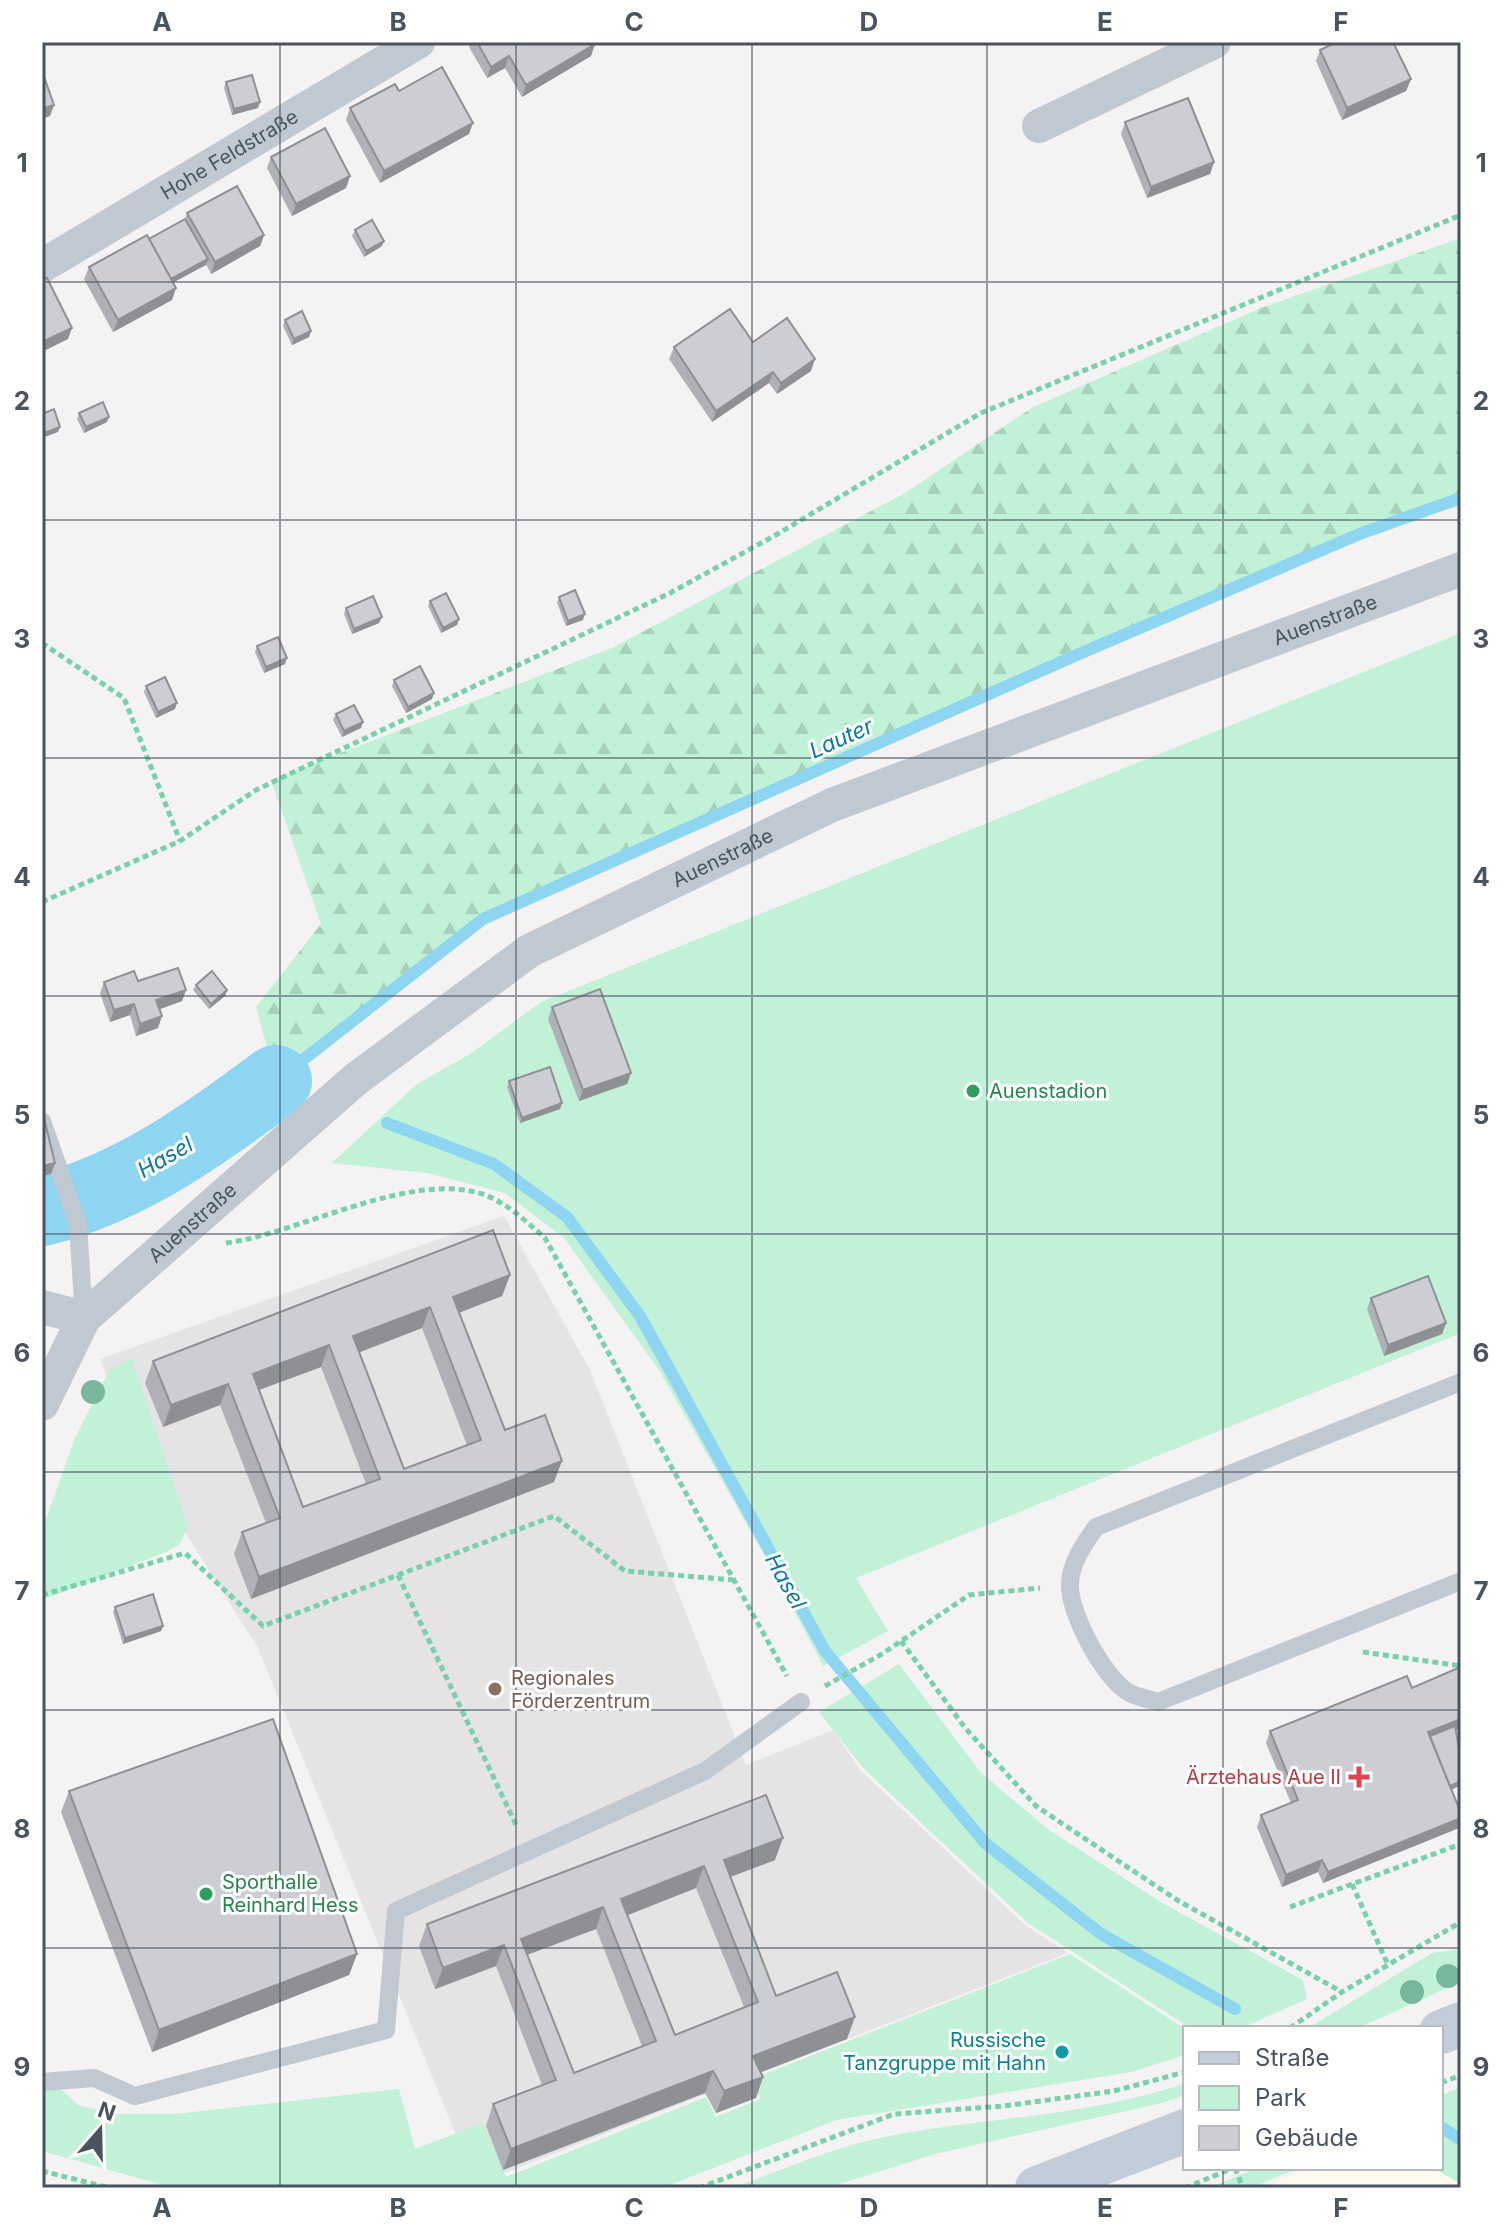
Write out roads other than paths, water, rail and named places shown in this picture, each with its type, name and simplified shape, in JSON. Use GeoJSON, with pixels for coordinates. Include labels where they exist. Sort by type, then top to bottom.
{"type":"FeatureCollection","features":[{"type":"Feature","properties":{"kind":"main road"},"geometry":{"type":"LineString","coordinates":[[1037,2188],[1183,2132]]}},
{"type":"Feature","properties":{"kind":"street","name":"Hohe Feldstraße"},"geometry":{"type":"LineString","coordinates":[[42,266],[418,42]]}},
{"type":"Feature","properties":{"kind":"street"},"geometry":{"type":"LineString","coordinates":[[1039,126],[1214,42]]}},
{"type":"Feature","properties":{"kind":"street","name":"Auenstraße"},"geometry":{"type":"LineString","coordinates":[[84,1318],[164,1251],[356,1079],[529,951],[832,805],[1461,569]]}},
{"type":"Feature","properties":{"kind":"street"},"geometry":{"type":"LineString","coordinates":[[42,1307],[84,1318],[42,1404]]}},
{"type":"Feature","properties":{"kind":"lane"},"geometry":{"type":"LineString","coordinates":[[42,1121],[78,1224],[84,1318]]}},
{"type":"Feature","properties":{"kind":"lane"},"geometry":{"type":"LineString","coordinates":[[1460,1588],[1303,1644],[1158,1702],[1128,1692],[1104,1669],[1083,1629],[1069,1585],[1078,1553],[1096,1527],[1461,1382]]}},
{"type":"Feature","properties":{"kind":"lane"},"geometry":{"type":"LineString","coordinates":[[42,2082],[94,2078],[135,2096],[386,2030],[396,1911],[705,1771],[801,1702]]}},
{"type":"Feature","properties":{"kind":"waterway","name":"Lauter"},"geometry":{"type":"LineString","coordinates":[[276,1081],[483,919],[1079,654],[1362,533],[1461,498]]}},
{"type":"Feature","properties":{"kind":"waterway","name":"Hasel"},"geometry":{"type":"LineString","coordinates":[[42,1210],[75,1200],[136,1174],[193,1140],[276,1081]]}},
{"type":"Feature","properties":{"kind":"waterway","name":"Hasel"},"geometry":{"type":"LineString","coordinates":[[387,1123],[494,1164],[567,1217],[640,1316],[825,1651],[985,1843],[1101,1934],[1235,2009]]}},
{"type":"Feature","properties":{"kind":"waterway","name":"Hasel"},"geometry":{"type":"LineString","coordinates":[[1443,2128],[1461,2140]]}},
{"type":"Feature","properties":{"kind":"place","name":"Auenstadion"},"geometry":{"type":"Point","coordinates":[973,1091]}},
{"type":"Feature","properties":{"kind":"place","name":"Regionales Förderzentrum"},"geometry":{"type":"Point","coordinates":[495,1689]}},
{"type":"Feature","properties":{"kind":"place","name":"Ärztehaus Aue II"},"geometry":{"type":"Point","coordinates":[1359,1777]}},
{"type":"Feature","properties":{"kind":"place","name":"Sporthalle Reinhard Hess"},"geometry":{"type":"Point","coordinates":[206,1894]}},
{"type":"Feature","properties":{"kind":"place","name":"Russische Tanzgruppe mit Hahn"},"geometry":{"type":"Point","coordinates":[1062,2052]}}]}
